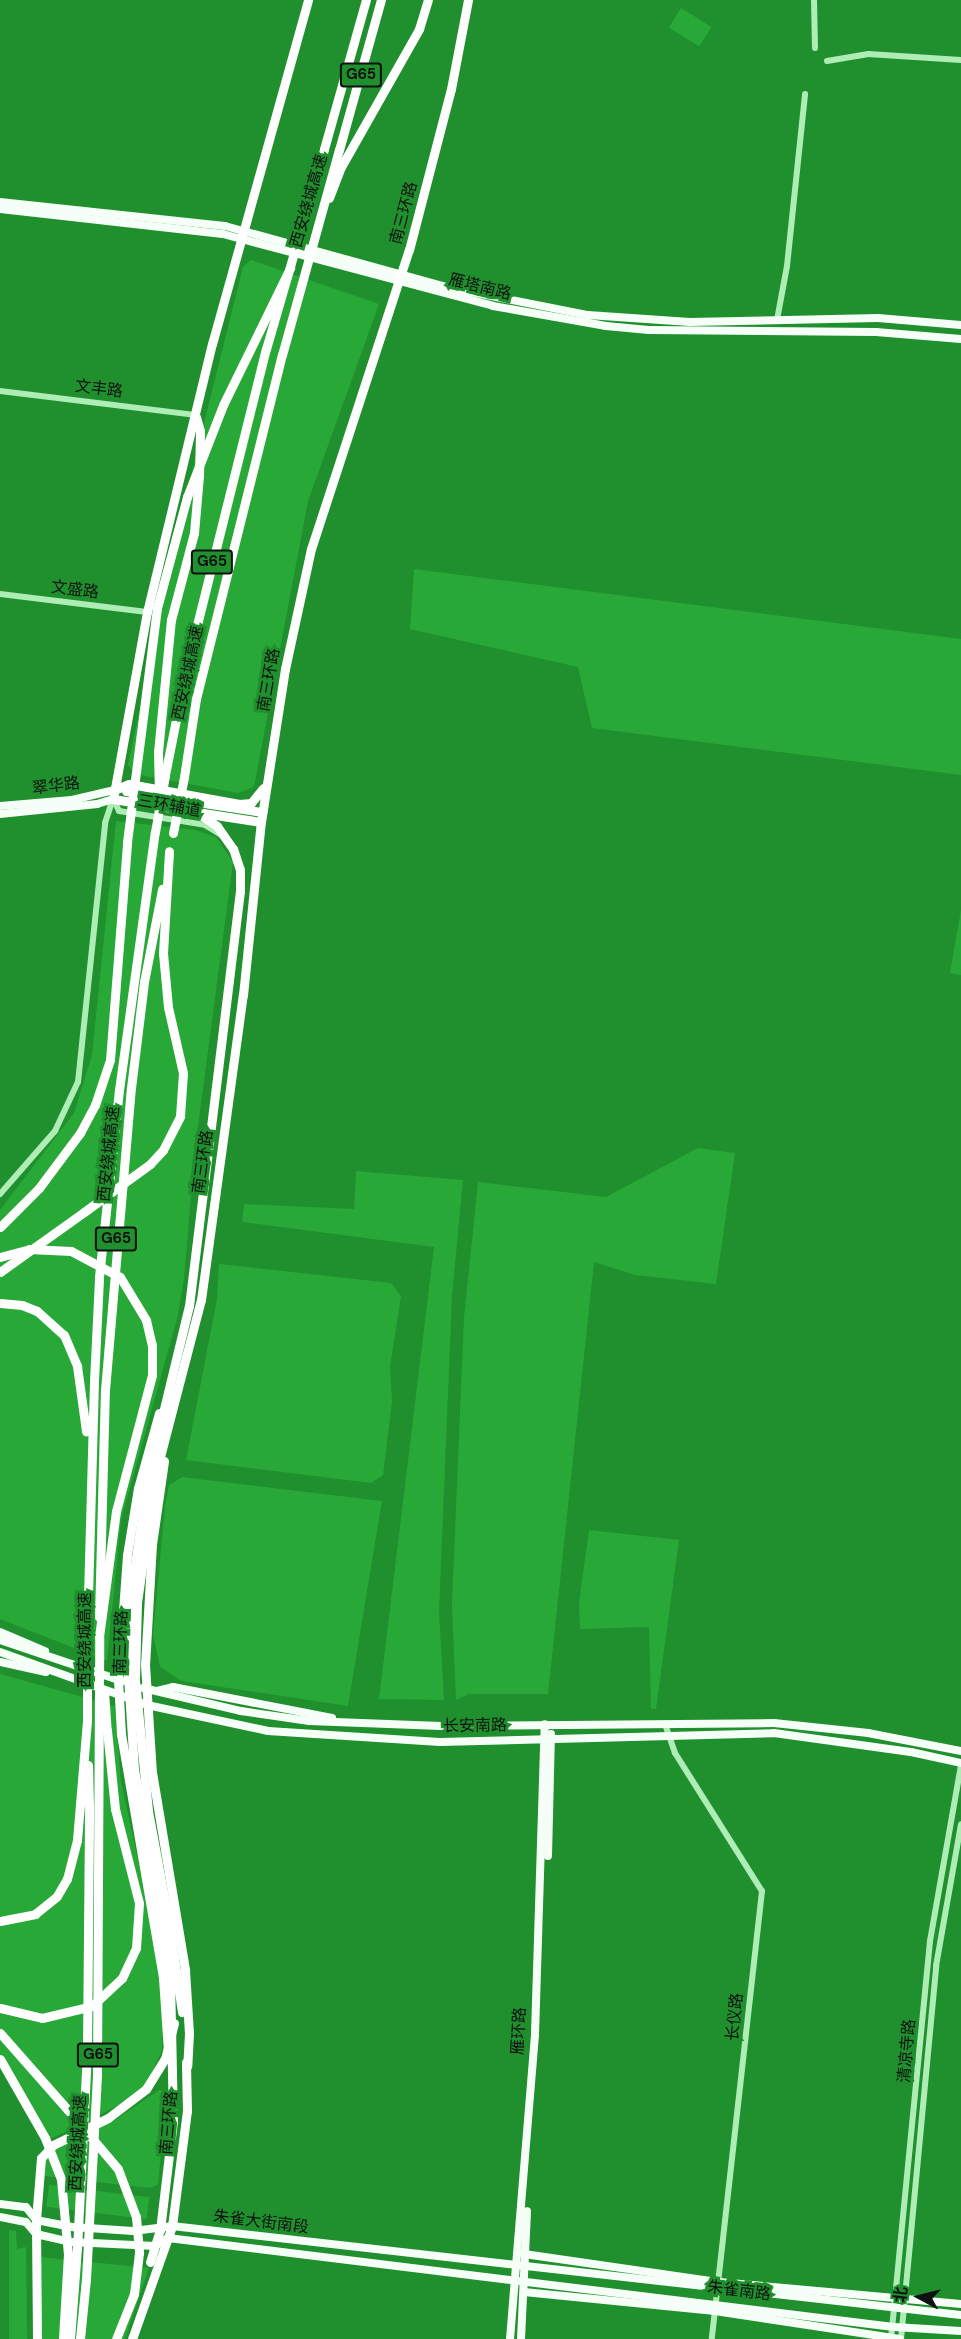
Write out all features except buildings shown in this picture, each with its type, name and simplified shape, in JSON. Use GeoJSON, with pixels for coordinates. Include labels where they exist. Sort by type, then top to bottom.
{"type":"FeatureCollection","features":[{"type":"Feature","properties":{"kind":"highway"},"geometry":{"type":"LineString","coordinates":[[114,794],[147,612],[195,415],[242,235],[308,0]]}},
{"type":"Feature","properties":{"kind":"highway","name":"西安绕城高速"},"geometry":{"type":"LineString","coordinates":[[70,2339],[87,2049],[90,1459],[99,1277],[113,1136],[160,801],[186,669],[266,349],[366,0]]}},
{"type":"Feature","properties":{"kind":"highway","name":"西安绕城高速"},"geometry":{"type":"LineString","coordinates":[[80,2339],[97,2073],[100,1509],[112,1277],[144,982],[184,777],[196,699],[282,355],[381,0]]}},
{"type":"Feature","properties":{"kind":"highway"},"geometry":{"type":"LineString","coordinates":[[317,228],[341,167],[419,29],[428,0]]}},
{"type":"Feature","properties":{"kind":"highway","name":"南三环路"},"geometry":{"type":"LineString","coordinates":[[132,2339],[172,2226],[187,2111],[187,2066],[170,1929],[148,1811],[135,1680],[137,1603],[151,1476],[170,1424],[201,1300],[243,995],[261,817],[281,687],[311,549],[402,279],[451,89],[468,0]]}},
{"type":"Feature","properties":{"kind":"highway"},"geometry":{"type":"LineString","coordinates":[[0,1227],[59,1164],[102,1087],[110,1060],[127,842],[157,608],[187,497],[223,405],[290,268]]}},
{"type":"Feature","properties":{"kind":"highway"},"geometry":{"type":"LineString","coordinates":[[160,801],[158,752],[166,649],[194,533],[200,431],[195,415]]}},
{"type":"Feature","properties":{"kind":"highway"},"geometry":{"type":"LineString","coordinates":[[114,794],[129,784],[251,803],[259,797],[268,777]]}},
{"type":"Feature","properties":{"kind":"highway"},"geometry":{"type":"LineString","coordinates":[[114,794],[195,812],[261,817]]}},
{"type":"Feature","properties":{"kind":"highway"},"geometry":{"type":"LineString","coordinates":[[114,794],[261,817]]}},
{"type":"Feature","properties":{"kind":"highway","name":"南三环路"},"geometry":{"type":"LineString","coordinates":[[150,2262],[160,2230],[173,2121],[174,2022],[171,1976],[134,1769],[128,1676],[130,1591],[166,1401],[189,1306],[240,891],[240,870],[225,837],[195,812]]}},
{"type":"Feature","properties":{"kind":"highway"},"geometry":{"type":"LineString","coordinates":[[0,1272],[140,1173],[173,1134],[184,1094],[164,978],[169,851]]}},
{"type":"Feature","properties":{"kind":"highway"},"geometry":{"type":"LineString","coordinates":[[0,1257],[51,1248],[71,1251],[97,1262],[120,1277],[148,1328],[152,1375],[116,1511],[107,1599],[99,1637]]}},
{"type":"Feature","properties":{"kind":"highway"},"geometry":{"type":"LineString","coordinates":[[0,1304],[22,1305],[37,1311],[64,1335],[80,1380],[90,1459]]}},
{"type":"Feature","properties":{"kind":"highway"},"geometry":{"type":"LineString","coordinates":[[166,1401],[153,1426],[138,1488],[127,1555],[118,1680],[123,1744],[163,1978],[168,2051]]}},
{"type":"Feature","properties":{"kind":"highway"},"geometry":{"type":"LineString","coordinates":[[170,1424],[146,1602],[150,1690],[147,1705],[162,1842],[185,1970],[189,2033],[187,2066]]}},
{"type":"Feature","properties":{"kind":"highway"},"geometry":{"type":"LineString","coordinates":[[0,2008],[42,2018],[92,2006],[122,1978],[136,1948],[139,1903],[115,1809],[108,1768],[107,1709],[99,1665]]}},
{"type":"Feature","properties":{"kind":"highway"},"geometry":{"type":"LineString","coordinates":[[0,1920],[35,1914],[57,1896],[67,1879],[77,1840],[87,1721]]}},
{"type":"Feature","properties":{"kind":"highway","name":"南三环路"},"geometry":{"type":"LineString","coordinates":[[37,2339],[36,2220],[40,2162],[44,2153],[131,2103],[152,2082],[168,2051],[174,2022]]}},
{"type":"Feature","properties":{"kind":"highway"},"geometry":{"type":"LineString","coordinates":[[0,2033],[103,2149],[132,2200],[139,2253],[134,2294],[116,2339]]}},
{"type":"Feature","properties":{"kind":"highway"},"geometry":{"type":"LineString","coordinates":[[0,2059],[45,2138],[61,2179],[68,2254],[63,2339]]}},
{"type":"Feature","properties":{"kind":"main road","name":"雁塔南路"},"geometry":{"type":"LineString","coordinates":[[0,202],[207,223],[242,235],[530,315],[627,328],[876,332],[961,339]]}},
{"type":"Feature","properties":{"kind":"main road","name":"雁塔南路"},"geometry":{"type":"LineString","coordinates":[[0,209],[242,235]]}},
{"type":"Feature","properties":{"kind":"main road","name":"雁塔南路"},"geometry":{"type":"LineString","coordinates":[[402,279],[494,299],[588,315],[690,322],[878,318],[961,325]]}},
{"type":"Feature","properties":{"kind":"main road","name":"翠华路"},"geometry":{"type":"LineString","coordinates":[[0,806],[114,794]]}},
{"type":"Feature","properties":{"kind":"main road","name":"翠华路"},"geometry":{"type":"LineString","coordinates":[[0,813],[97,804],[114,794]]}},
{"type":"Feature","properties":{"kind":"main road"},"geometry":{"type":"LineString","coordinates":[[0,1632],[64,1662]]}},
{"type":"Feature","properties":{"kind":"main road","name":"长安南路"},"geometry":{"type":"LineString","coordinates":[[0,1640],[150,1690],[241,1712],[309,1722],[341,1721],[441,1726],[774,1723],[878,1734],[961,1751]]}},
{"type":"Feature","properties":{"kind":"main road","name":"长安南路"},"geometry":{"type":"LineString","coordinates":[[0,1652],[147,1705],[241,1726],[310,1736],[440,1742],[774,1733],[911,1752],[961,1765]]}},
{"type":"Feature","properties":{"kind":"main road"},"geometry":{"type":"LineString","coordinates":[[0,1662],[62,1674]]}},
{"type":"Feature","properties":{"kind":"main road","name":"雁环路"},"geometry":{"type":"LineString","coordinates":[[521,2339],[525,2282],[521,2266],[535,2034],[548,1724]]}},
{"type":"Feature","properties":{"kind":"main road","name":"雁环路"},"geometry":{"type":"LineString","coordinates":[[510,2339],[514,2280],[524,2254],[548,1740]]}},
{"type":"Feature","properties":{"kind":"main road","name":"朱雀大街南段"},"geometry":{"type":"LineString","coordinates":[[0,2204],[26,2207],[36,2220],[97,2229],[160,2230],[172,2226],[521,2266]]}},
{"type":"Feature","properties":{"kind":"main road"},"geometry":{"type":"LineString","coordinates":[[0,2217],[26,2222],[36,2234],[96,2245],[155,2246],[168,2238]]}},
{"type":"Feature","properties":{"kind":"main road","name":"朱雀大街南段"},"geometry":{"type":"LineString","coordinates":[[168,2238],[514,2280]]}},
{"type":"Feature","properties":{"kind":"main road"},"geometry":{"type":"LineString","coordinates":[[524,2254],[719,2285],[961,2304]]}},
{"type":"Feature","properties":{"kind":"main road","name":"朱雀南路"},"geometry":{"type":"LineString","coordinates":[[521,2266],[719,2285],[896,2310],[961,2315]]}},
{"type":"Feature","properties":{"kind":"main road","name":"朱雀南路"},"geometry":{"type":"LineString","coordinates":[[514,2280],[716,2307],[904,2328],[961,2331]]}},
{"type":"Feature","properties":{"kind":"main road"},"geometry":{"type":"LineString","coordinates":[[524,2292],[716,2307],[896,2339]]}},
{"type":"Feature","properties":{"kind":"street"},"geometry":{"type":"LineString","coordinates":[[814,0],[814,48]]}},
{"type":"Feature","properties":{"kind":"street"},"geometry":{"type":"LineString","coordinates":[[827,61],[868,54],[961,60]]}},
{"type":"Feature","properties":{"kind":"street"},"geometry":{"type":"LineString","coordinates":[[777,320],[787,266],[805,94]]}},
{"type":"Feature","properties":{"kind":"street","name":"文丰路"},"geometry":{"type":"LineString","coordinates":[[0,391],[195,415]]}},
{"type":"Feature","properties":{"kind":"street","name":"文盛路"},"geometry":{"type":"LineString","coordinates":[[0,594],[147,612]]}},
{"type":"Feature","properties":{"kind":"street"},"geometry":{"type":"LineString","coordinates":[[0,1194],[55,1131],[78,1082],[105,823],[114,794]]}},
{"type":"Feature","properties":{"kind":"street","name":"三环辅道"},"geometry":{"type":"LineString","coordinates":[[114,794],[119,811],[205,825],[225,837]]}},
{"type":"Feature","properties":{"kind":"street","name":"长仪路"},"geometry":{"type":"LineString","coordinates":[[665,1724],[667,1736],[762,1891],[712,2339]]}},
{"type":"Feature","properties":{"kind":"street","name":"清凉寺路"},"geometry":{"type":"LineString","coordinates":[[896,2339],[894,2327],[930,1941],[961,1765]]}},
{"type":"Feature","properties":{"kind":"street","name":"清凉寺路"},"geometry":{"type":"LineString","coordinates":[[896,2339],[904,2328],[908,2300],[936,1966],[961,1824]]}},
{"type":"Feature","properties":{"kind":"green space"},"geometry":{"type":"Polygon","coordinates":[[[681,8],[712,27],[699,47],[669,28],[681,8]]]}},
{"type":"Feature","properties":{"kind":"green space"},"geometry":{"type":"Polygon","coordinates":[[[251,260],[379,304],[308,501],[254,787],[238,793],[135,774],[128,765],[179,523],[243,267],[251,260]]]}},
{"type":"Feature","properties":{"kind":"green space"},"geometry":{"type":"Polygon","coordinates":[[[414,569],[961,639],[961,775],[592,728],[578,667],[410,629],[414,569]]]}},
{"type":"Feature","properties":{"kind":"green space"},"geometry":{"type":"Polygon","coordinates":[[[116,821],[195,830],[216,837],[233,862],[195,1149],[184,1278],[178,1315],[121,1520],[107,1661],[0,1619],[0,1210],[74,1113],[92,1055],[116,821]]]}},
{"type":"Feature","properties":{"kind":"green space"},"geometry":{"type":"Polygon","coordinates":[[[961,910],[961,975],[950,973],[961,910]]]}},
{"type":"Feature","properties":{"kind":"green space"},"geometry":{"type":"Polygon","coordinates":[[[698,1148],[735,1153],[716,1284],[635,1275],[594,1262],[548,1694],[469,1694],[456,1700],[452,1604],[464,1318],[478,1182],[606,1197],[698,1148]]]}},
{"type":"Feature","properties":{"kind":"green space"},"geometry":{"type":"Polygon","coordinates":[[[356,1171],[463,1180],[452,1296],[439,1611],[444,1700],[379,1699],[434,1247],[242,1222],[244,1204],[354,1209],[356,1171]]]}},
{"type":"Feature","properties":{"kind":"green space"},"geometry":{"type":"Polygon","coordinates":[[[219,1264],[391,1283],[401,1296],[390,1367],[392,1402],[383,1475],[371,1483],[186,1460],[217,1299],[219,1264]]]}},
{"type":"Feature","properties":{"kind":"green space"},"geometry":{"type":"Polygon","coordinates":[[[182,1477],[382,1501],[348,1706],[182,1681],[160,1667],[153,1634],[165,1506],[169,1485],[182,1477]]]}},
{"type":"Feature","properties":{"kind":"green space"},"geometry":{"type":"Polygon","coordinates":[[[589,1530],[679,1540],[656,1709],[651,1709],[649,1627],[580,1629],[579,1603],[589,1530]]]}},
{"type":"Feature","properties":{"kind":"green space"},"geometry":{"type":"Polygon","coordinates":[[[0,1674],[115,1706],[121,1782],[153,1928],[164,2015],[162,2050],[147,2084],[122,2104],[50,2139],[0,2055],[0,1674]]]}},
{"type":"Feature","properties":{"kind":"green space"},"geometry":{"type":"Polygon","coordinates":[[[159,2090],[166,2091],[158,2185],[150,2188],[44,2176],[43,2163],[65,2142],[115,2120],[159,2090]]]}},
{"type":"Feature","properties":{"kind":"green space"},"geometry":{"type":"Polygon","coordinates":[[[49,2185],[149,2197],[147,2219],[46,2207],[49,2185]]]}},
{"type":"Feature","properties":{"kind":"green space"},"geometry":{"type":"Polygon","coordinates":[[[9,2230],[16,2231],[17,2249],[26,2247],[27,2339],[9,2339],[9,2230]]]}},
{"type":"Feature","properties":{"kind":"green space"},"geometry":{"type":"Polygon","coordinates":[[[40,2257],[149,2268],[125,2339],[41,2339],[40,2257]]]}}]}
